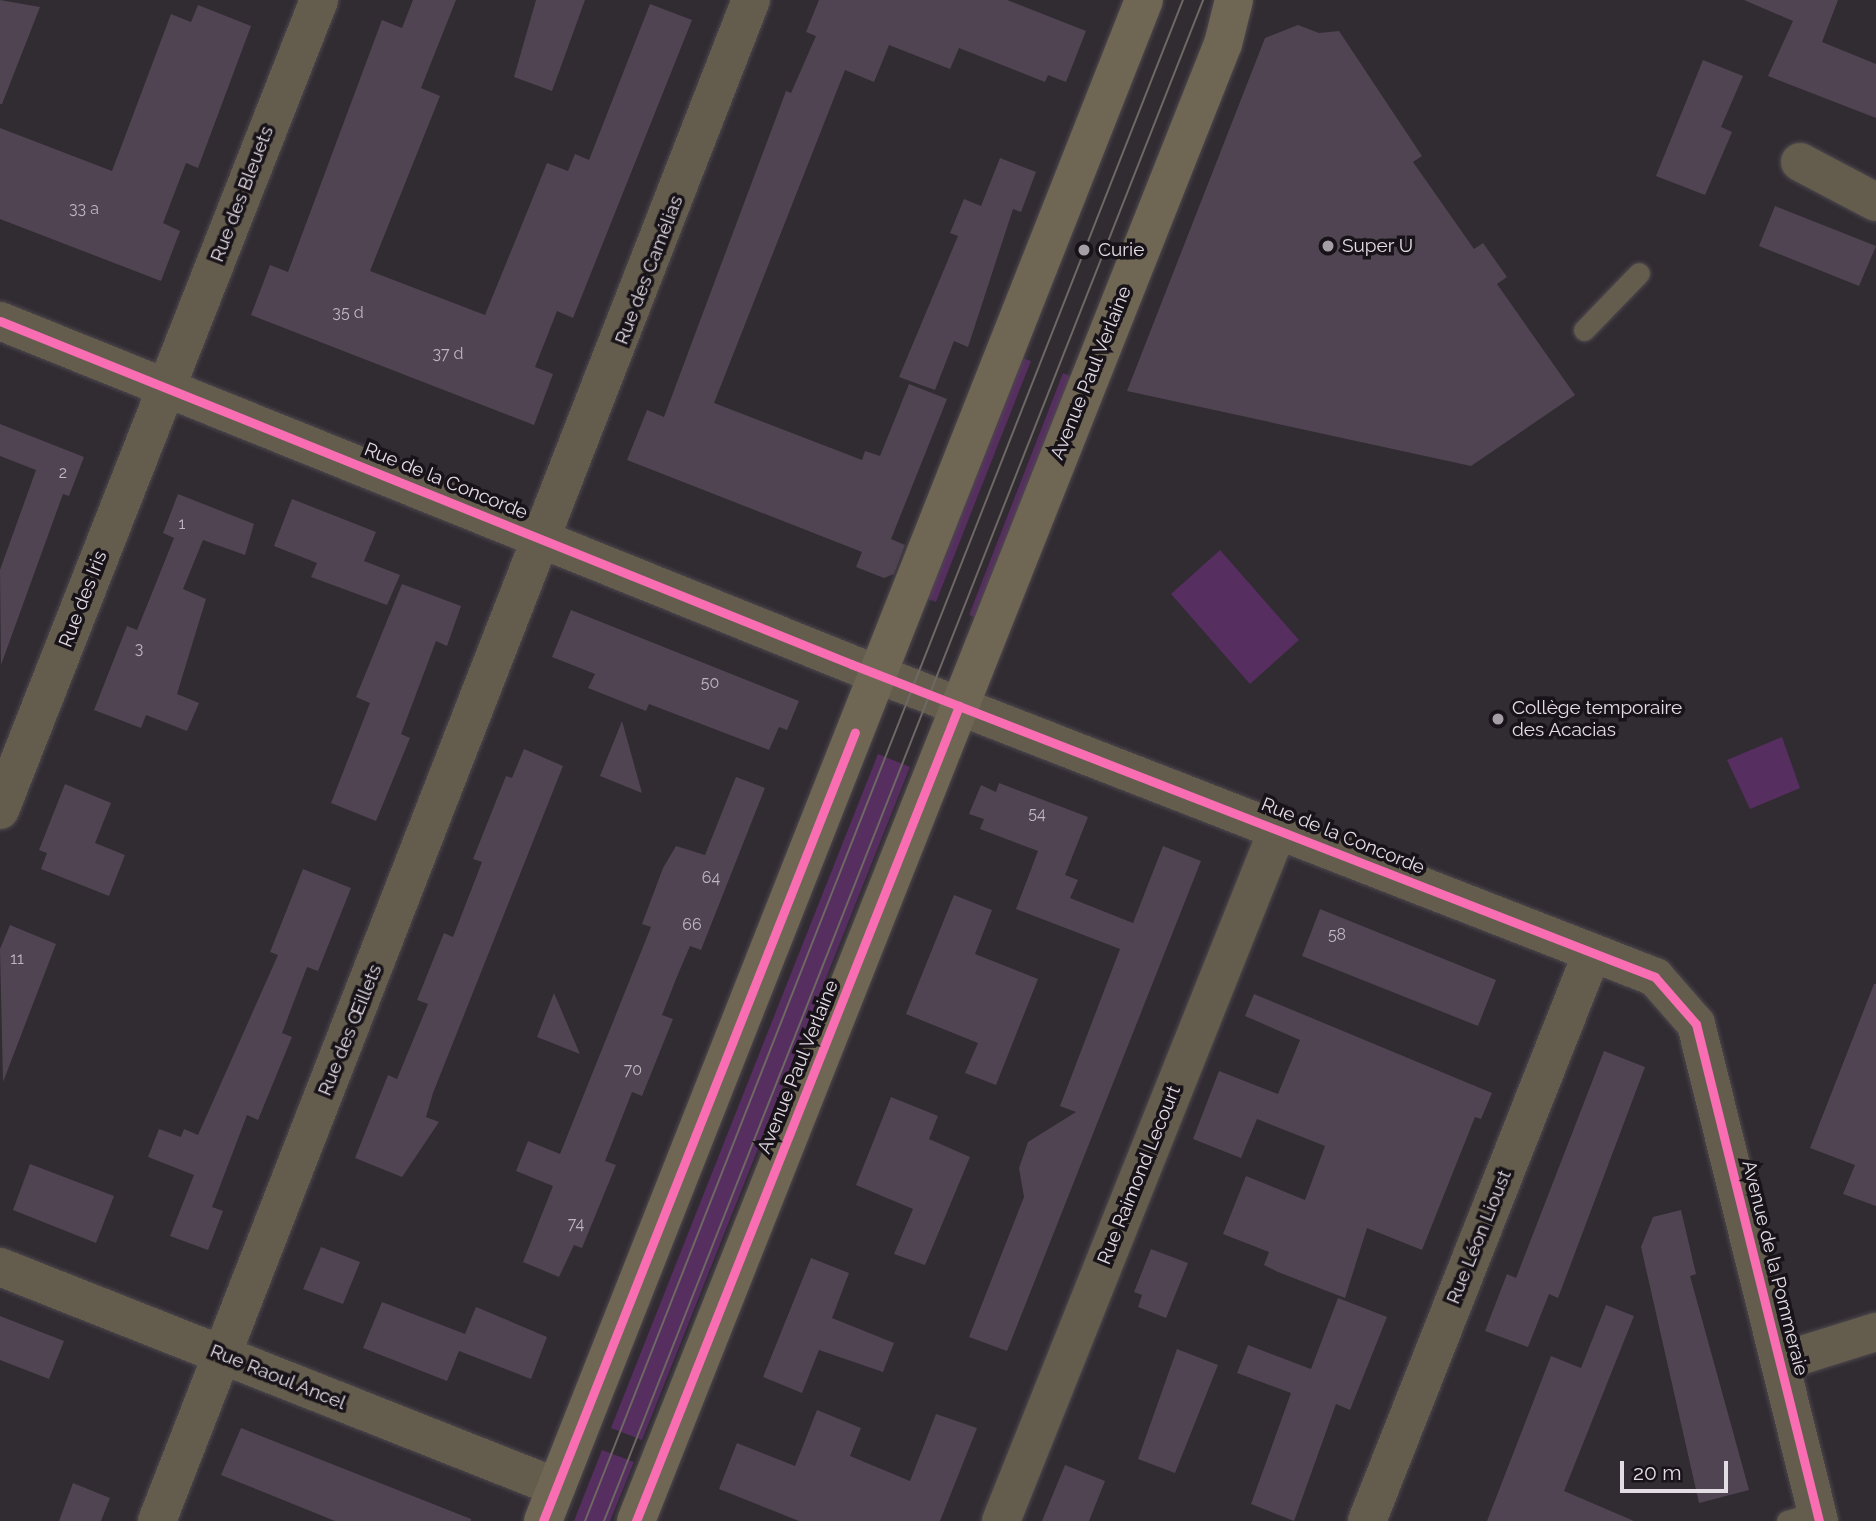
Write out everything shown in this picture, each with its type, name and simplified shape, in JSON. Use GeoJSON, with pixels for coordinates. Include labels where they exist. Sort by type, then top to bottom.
{"type":"FeatureCollection","features":[{"type":"Feature","properties":{"kind":"street","name":"Rue des Bleuets"},"geometry":{"type":"LineString","coordinates":[[166,388],[319,0]]}},
{"type":"Feature","properties":{"kind":"street","name":"Rue des Camélias"},"geometry":{"type":"LineString","coordinates":[[544,539],[751,0]]}},
{"type":"Feature","properties":{"kind":"street"},"geometry":{"type":"LineString","coordinates":[[549,1504],[1144,0]]}},
{"type":"Feature","properties":{"kind":"street","name":"Avenue Paul Verlaine"},"geometry":{"type":"LineString","coordinates":[[641,1520],[959,706],[1223,44],[1234,0]]}},
{"type":"Feature","properties":{"kind":"street"},"geometry":{"type":"LineString","coordinates":[[1800,162],[1876,202]]}},
{"type":"Feature","properties":{"kind":"street","name":"Rue de la Concorde"},"geometry":{"type":"LineString","coordinates":[[0,321],[877,674]]}},
{"type":"Feature","properties":{"kind":"street","name":"Rue des Iris"},"geometry":{"type":"LineString","coordinates":[[0,810],[166,388]]}},
{"type":"Feature","properties":{"kind":"street","name":"Rue des Œillets"},"geometry":{"type":"LineString","coordinates":[[157,1521],[544,539]]}},
{"type":"Feature","properties":{"kind":"street"},"geometry":{"type":"LineString","coordinates":[[877,674],[959,706]]}},
{"type":"Feature","properties":{"kind":"street","name":"Rue de la Concorde"},"geometry":{"type":"LineString","coordinates":[[959,706],[1655,977],[1696,1024]]}},
{"type":"Feature","properties":{"kind":"street","name":"Rue Raimond Lecourt"},"geometry":{"type":"LineString","coordinates":[[1001,1521],[1278,829]]}},
{"type":"Feature","properties":{"kind":"street","name":"Rue Léon Lioust"},"geometry":{"type":"LineString","coordinates":[[1367,1521],[1592,953]]}},
{"type":"Feature","properties":{"kind":"street","name":"Avenue de la Pommeraie"},"geometry":{"type":"LineString","coordinates":[[1696,1024],[1780,1362],[1808,1518]]}},
{"type":"Feature","properties":{"kind":"street","name":"Rue Raoul Ancel"},"geometry":{"type":"LineString","coordinates":[[0,1267],[222,1355],[549,1504]]}},
{"type":"Feature","properties":{"kind":"street"},"geometry":{"type":"LineString","coordinates":[[1780,1362],[1876,1332]]}},
{"type":"Feature","properties":{"kind":"lane"},"geometry":{"type":"LineString","coordinates":[[1584,330],[1639,273]]}},
{"type":"Feature","properties":{"kind":"shaded area"},"geometry":{"type":"Polygon","coordinates":[[[1015,355],[1031,361],[936,602],[920,596],[1015,355]]]}},
{"type":"Feature","properties":{"kind":"shaded area"},"geometry":{"type":"Polygon","coordinates":[[[1063,373],[1079,380],[984,621],[969,615],[1063,373]]]}},
{"type":"Feature","properties":{"kind":"shaded area"},"geometry":{"type":"Polygon","coordinates":[[[1220,550],[1299,640],[1250,684],[1171,594],[1220,550]]]}},
{"type":"Feature","properties":{"kind":"shaded area"},"geometry":{"type":"Polygon","coordinates":[[[1782,737],[1800,788],[1750,809],[1727,760],[1782,737]]]}},
{"type":"Feature","properties":{"kind":"shaded area"},"geometry":{"type":"Polygon","coordinates":[[[878,754],[910,767],[642,1440],[611,1428],[878,754]]]}},
{"type":"Feature","properties":{"kind":"shaded area"},"geometry":{"type":"Polygon","coordinates":[[[602,1450],[634,1462],[610,1521],[574,1521],[602,1450]]]}},
{"type":"Feature","properties":{"kind":"building"},"geometry":{"type":"Polygon","coordinates":[[[0,0],[40,7],[2,104],[0,104],[0,0]]]}},
{"type":"Feature","properties":{"kind":"building"},"geometry":{"type":"Polygon","coordinates":[[[413,0],[456,0],[421,88],[440,96],[370,271],[485,315],[547,163],[568,171],[575,154],[589,160],[650,4],[692,20],[573,318],[557,311],[535,367],[553,374],[534,425],[251,315],[270,265],[288,272],[382,20],[402,28],[413,0]]]}},
{"type":"Feature","properties":{"kind":"building"},"geometry":{"type":"Polygon","coordinates":[[[536,0],[585,0],[552,91],[514,77],[536,0]]]}},
{"type":"Feature","properties":{"kind":"building"},"geometry":{"type":"Polygon","coordinates":[[[819,0],[1007,0],[1086,31],[1066,82],[1048,75],[1045,82],[959,48],[950,69],[889,45],[874,82],[845,70],[714,403],[862,460],[865,451],[880,456],[909,384],[947,399],[891,539],[905,545],[894,574],[884,578],[856,567],[862,552],[627,460],[647,410],[664,417],[786,91],[791,93],[816,36],[806,32],[819,0]]]}},
{"type":"Feature","properties":{"kind":"building"},"geometry":{"type":"Polygon","coordinates":[[[1744,0],[1838,0],[1822,42],[1876,64],[1876,118],[1768,76],[1793,21],[1744,0]]]}},
{"type":"Feature","properties":{"kind":"building"},"geometry":{"type":"Polygon","coordinates":[[[198,5],[251,26],[198,168],[186,163],[163,223],[180,231],[161,281],[0,219],[0,128],[112,171],[171,14],[191,22],[198,5]]]}},
{"type":"Feature","properties":{"kind":"building","name":"Super U"},"geometry":{"type":"Polygon","coordinates":[[[1298,25],[1319,33],[1339,31],[1422,156],[1413,162],[1474,249],[1483,243],[1507,277],[1497,284],[1575,395],[1471,466],[1127,391],[1265,38],[1298,25]]]}},
{"type":"Feature","properties":{"kind":"building"},"geometry":{"type":"Polygon","coordinates":[[[1703,60],[1743,76],[1721,127],[1732,132],[1705,195],[1656,176],[1703,60]]]}},
{"type":"Feature","properties":{"kind":"building"},"geometry":{"type":"Polygon","coordinates":[[[1000,158],[1036,172],[1021,212],[1013,209],[968,347],[954,341],[935,390],[899,377],[958,236],[950,233],[964,199],[981,206],[1000,158]]]}},
{"type":"Feature","properties":{"kind":"building"},"geometry":{"type":"Polygon","coordinates":[[[1775,206],[1876,246],[1859,286],[1759,246],[1775,206]]]}},
{"type":"Feature","properties":{"kind":"building"},"geometry":{"type":"Polygon","coordinates":[[[0,424],[84,457],[69,496],[63,494],[1,665],[0,570],[36,470],[0,456],[0,424]]]}},
{"type":"Feature","properties":{"kind":"building"},"geometry":{"type":"Polygon","coordinates":[[[178,494],[254,524],[245,555],[203,540],[183,589],[206,599],[177,694],[199,703],[187,731],[146,715],[141,728],[94,710],[127,626],[137,630],[174,538],[163,533],[178,494]]]}},
{"type":"Feature","properties":{"kind":"building"},"geometry":{"type":"Polygon","coordinates":[[[292,499],[376,532],[364,561],[400,575],[387,605],[311,577],[317,563],[274,546],[292,499]]]}},
{"type":"Feature","properties":{"kind":"building"},"geometry":{"type":"Polygon","coordinates":[[[402,584],[461,606],[447,646],[436,641],[401,734],[410,738],[376,821],[331,803],[370,703],[356,697],[402,584]]]}},
{"type":"Feature","properties":{"kind":"building"},"geometry":{"type":"Polygon","coordinates":[[[571,610],[799,701],[787,730],[779,727],[769,750],[649,704],[646,711],[588,688],[595,674],[552,657],[571,610]]]}},
{"type":"Feature","properties":{"kind":"building"},"geometry":{"type":"Polygon","coordinates":[[[622,721],[642,793],[600,776],[622,721]]]}},
{"type":"Feature","properties":{"kind":"building"},"geometry":{"type":"Polygon","coordinates":[[[524,749],[563,766],[433,1093],[426,1117],[439,1122],[402,1177],[355,1158],[388,1075],[397,1079],[428,1004],[417,1000],[444,933],[453,937],[482,862],[473,859],[506,776],[512,778],[524,749]]]}},
{"type":"Feature","properties":{"kind":"building"},"geometry":{"type":"Polygon","coordinates":[[[736,777],[765,788],[701,950],[690,946],[676,979],[662,1015],[673,1019],[642,1096],[632,1092],[605,1161],[616,1165],[582,1248],[574,1245],[559,1277],[523,1262],[553,1186],[516,1171],[528,1141],[560,1154],[651,927],[642,924],[663,868],[676,846],[705,855],[736,777]]]}},
{"type":"Feature","properties":{"kind":"building"},"geometry":{"type":"Polygon","coordinates":[[[999,783],[1088,817],[1065,875],[1078,880],[1070,898],[1133,923],[1163,846],[1201,861],[1007,1351],[969,1337],[1024,1197],[1019,1168],[1028,1142],[1076,1112],[1060,1106],[1120,949],[1016,909],[1038,851],[980,829],[984,819],[969,814],[981,785],[996,792],[999,783]]]}},
{"type":"Feature","properties":{"kind":"building"},"geometry":{"type":"Polygon","coordinates":[[[65,784],[111,803],[95,843],[125,855],[109,896],[41,869],[47,853],[39,850],[65,784]]]}},
{"type":"Feature","properties":{"kind":"building"},"geometry":{"type":"Polygon","coordinates":[[[303,869],[351,888],[318,971],[307,967],[282,1033],[292,1037],[258,1120],[247,1115],[212,1207],[223,1211],[208,1250],[170,1236],[194,1175],[148,1157],[159,1129],[181,1137],[184,1129],[198,1135],[278,955],[270,952],[303,869]]]}},
{"type":"Feature","properties":{"kind":"building"},"geometry":{"type":"Polygon","coordinates":[[[954,895],[992,910],[975,954],[1038,979],[996,1085],[965,1073],[978,1043],[906,1014],[954,895]]]}},
{"type":"Feature","properties":{"kind":"building"},"geometry":{"type":"Polygon","coordinates":[[[1320,909],[1496,980],[1478,1026],[1302,956],[1320,909]]]}},
{"type":"Feature","properties":{"kind":"building"},"geometry":{"type":"Polygon","coordinates":[[[10,925],[56,944],[3,1082],[0,949],[10,925]]]}},
{"type":"Feature","properties":{"kind":"building"},"geometry":{"type":"Polygon","coordinates":[[[1874,984],[1876,1206],[1843,1194],[1855,1165],[1810,1148],[1874,984]]]}},
{"type":"Feature","properties":{"kind":"building"},"geometry":{"type":"Polygon","coordinates":[[[554,993],[580,1054],[537,1037],[554,993]]]}},
{"type":"Feature","properties":{"kind":"building"},"geometry":{"type":"Polygon","coordinates":[[[1254,994],[1492,1093],[1481,1119],[1475,1117],[1422,1250],[1367,1228],[1345,1298],[1264,1265],[1269,1252],[1223,1234],[1246,1176],[1305,1200],[1325,1146],[1257,1119],[1241,1158],[1193,1139],[1219,1071],[1278,1094],[1300,1040],[1245,1016],[1254,994]]]}},
{"type":"Feature","properties":{"kind":"building"},"geometry":{"type":"Polygon","coordinates":[[[1604,1051],[1645,1067],[1558,1298],[1549,1294],[1528,1347],[1485,1331],[1507,1274],[1516,1278],[1604,1051]]]}},
{"type":"Feature","properties":{"kind":"building"},"geometry":{"type":"Polygon","coordinates":[[[891,1097],[938,1116],[929,1139],[970,1157],[925,1265],[894,1254],[913,1209],[856,1185],[891,1097]]]}},
{"type":"Feature","properties":{"kind":"building"},"geometry":{"type":"Polygon","coordinates":[[[30,1164],[114,1196],[96,1243],[13,1210],[30,1164]]]}},
{"type":"Feature","properties":{"kind":"building"},"geometry":{"type":"Polygon","coordinates":[[[1681,1210],[1696,1274],[1690,1276],[1749,1490],[1699,1503],[1641,1247],[1653,1217],[1681,1210]]]}},
{"type":"Feature","properties":{"kind":"building"},"geometry":{"type":"Polygon","coordinates":[[[321,1247],[360,1262],[343,1304],[303,1289],[321,1247]]]}},
{"type":"Feature","properties":{"kind":"building"},"geometry":{"type":"Polygon","coordinates":[[[1151,1249],[1188,1263],[1166,1318],[1138,1307],[1142,1295],[1134,1292],[1151,1249]]]}},
{"type":"Feature","properties":{"kind":"building"},"geometry":{"type":"Polygon","coordinates":[[[811,1258],[849,1273],[832,1318],[894,1343],[883,1372],[819,1350],[802,1393],[763,1377],[811,1258]]]}},
{"type":"Feature","properties":{"kind":"building"},"geometry":{"type":"Polygon","coordinates":[[[1338,1298],[1387,1317],[1350,1410],[1336,1404],[1294,1521],[1251,1504],[1291,1393],[1237,1373],[1248,1345],[1311,1369],[1338,1298]]]}},
{"type":"Feature","properties":{"kind":"building"},"geometry":{"type":"Polygon","coordinates":[[[382,1302],[465,1334],[476,1307],[547,1337],[531,1379],[459,1351],[447,1381],[363,1348],[382,1302]]]}},
{"type":"Feature","properties":{"kind":"building"},"geometry":{"type":"Polygon","coordinates":[[[1606,1305],[1634,1316],[1564,1491],[1634,1521],[1487,1521],[1551,1356],[1581,1368],[1606,1305]]]}},
{"type":"Feature","properties":{"kind":"building"},"geometry":{"type":"Polygon","coordinates":[[[0,1316],[64,1341],[49,1379],[0,1360],[0,1316]]]}},
{"type":"Feature","properties":{"kind":"building"},"geometry":{"type":"Polygon","coordinates":[[[1177,1349],[1218,1365],[1175,1473],[1138,1459],[1177,1349]]]}},
{"type":"Feature","properties":{"kind":"building"},"geometry":{"type":"Polygon","coordinates":[[[817,1410],[861,1428],[850,1456],[910,1481],[936,1414],[977,1428],[940,1521],[799,1521],[719,1489],[737,1443],[795,1466],[817,1410]]]}},
{"type":"Feature","properties":{"kind":"building"},"geometry":{"type":"Polygon","coordinates":[[[241,1428],[471,1521],[335,1521],[221,1475],[241,1428]]]}},
{"type":"Feature","properties":{"kind":"building"},"geometry":{"type":"Polygon","coordinates":[[[1065,1465],[1105,1481],[1089,1521],[1042,1521],[1065,1465]]]}},
{"type":"Feature","properties":{"kind":"building"},"geometry":{"type":"Polygon","coordinates":[[[73,1483],[110,1498],[101,1521],[59,1521],[73,1483]]]}},
{"type":"Feature","properties":{"kind":"tram line"},"geometry":{"type":"LineString","coordinates":[[585,1521],[1183,0]]}},
{"type":"Feature","properties":{"kind":"tram line"},"geometry":{"type":"LineString","coordinates":[[604,1521],[1203,0]]}},
{"type":"Feature","properties":{"kind":"cycle path"},"geometry":{"type":"LineString","coordinates":[[0,321],[851,664],[1655,977],[1696,1024],[1819,1521]]}},
{"type":"Feature","properties":{"kind":"cycle path"},"geometry":{"type":"LineString","coordinates":[[636,1521],[959,706]]}},
{"type":"Feature","properties":{"kind":"cycle path"},"geometry":{"type":"LineString","coordinates":[[543,1521],[855,732]]}},
{"type":"Feature","properties":{"kind":"place","name":"Super U"},"geometry":{"type":"Point","coordinates":[1328,246]}},
{"type":"Feature","properties":{"kind":"place","name":"Curie"},"geometry":{"type":"Point","coordinates":[1084,250]}},
{"type":"Feature","properties":{"kind":"place","name":"Collège temporaire des Acacias"},"geometry":{"type":"Point","coordinates":[1498,719]}}]}
